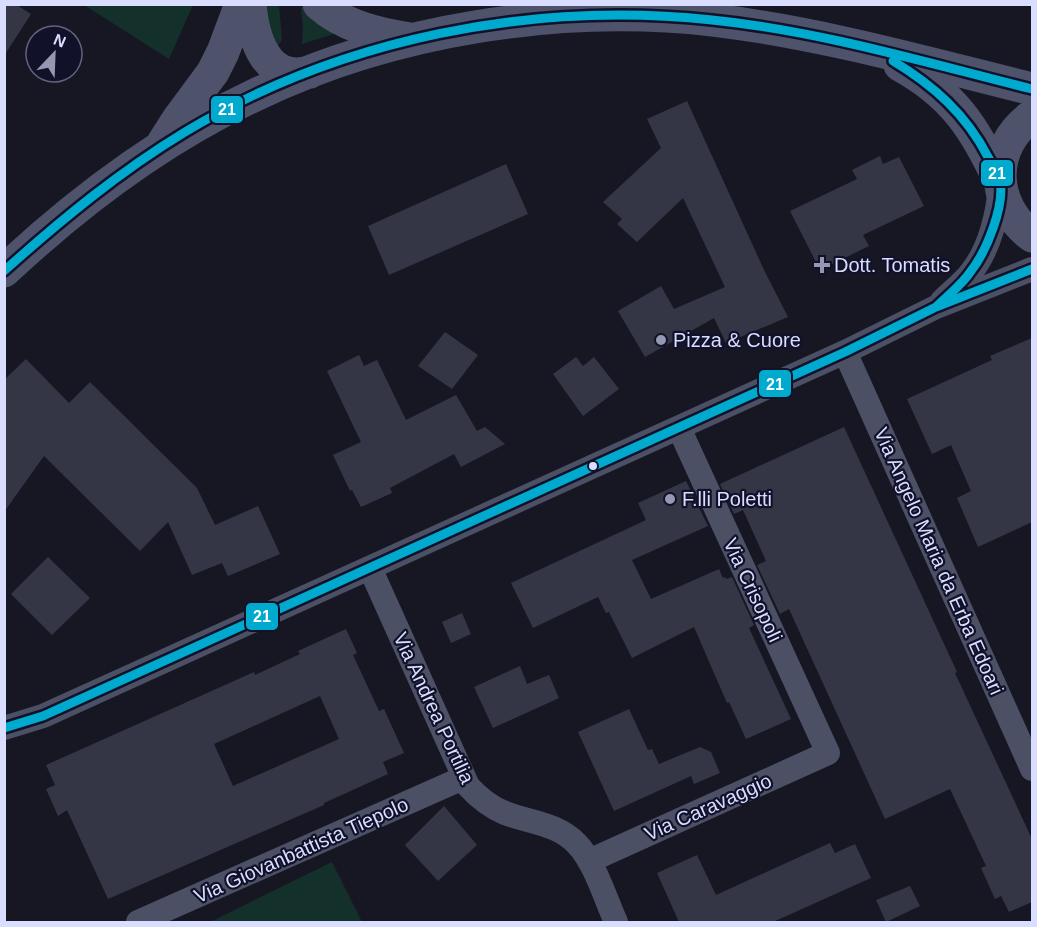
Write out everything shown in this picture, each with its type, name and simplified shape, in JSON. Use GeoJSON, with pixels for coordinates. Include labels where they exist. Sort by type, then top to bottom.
{"type":"FeatureCollection","features":[{"type":"Feature","properties":{"kind":"main road"},"geometry":{"type":"LineString","coordinates":[[151,154],[164,142],[178,118],[213,72],[224,52],[241,4]]}},
{"type":"Feature","properties":{"kind":"main road"},"geometry":{"type":"LineString","coordinates":[[250,4],[254,33],[266,57],[277,68],[288,74],[310,72]]}},
{"type":"Feature","properties":{"kind":"main road"},"geometry":{"type":"LineString","coordinates":[[319,4],[336,18],[361,29],[402,38],[420,39]]}},
{"type":"Feature","properties":{"kind":"main road"},"geometry":{"type":"LineString","coordinates":[[4,271],[97,192],[151,154],[244,100],[310,72],[375,51],[475,27],[560,17],[647,15],[746,25],[872,50],[1032,89]]}},
{"type":"Feature","properties":{"kind":"main road"},"geometry":{"type":"LineString","coordinates":[[872,50],[934,87],[968,122],[982,144],[1000,182],[1006,206],[1020,226],[1032,236]]}},
{"type":"Feature","properties":{"kind":"main road"},"geometry":{"type":"LineString","coordinates":[[1000,182],[1001,160],[1008,140],[1022,123],[1032,116]]}},
{"type":"Feature","properties":{"kind":"street"},"geometry":{"type":"LineString","coordinates":[[936,307],[973,270],[994,222],[1000,182]]}},
{"type":"Feature","properties":{"kind":"street"},"geometry":{"type":"LineString","coordinates":[[4,728],[43,716],[845,352],[936,307],[1032,269]]}},
{"type":"Feature","properties":{"kind":"street","name":"Via Angelo Maria da Erba Edoari"},"geometry":{"type":"LineString","coordinates":[[845,352],[1032,769]]}},
{"type":"Feature","properties":{"kind":"street","name":"Via Crisopoli"},"geometry":{"type":"LineString","coordinates":[[679,428],[828,753]]}},
{"type":"Feature","properties":{"kind":"street","name":"Via Andrea Portilia"},"geometry":{"type":"LineString","coordinates":[[370,568],[463,778],[475,794],[490,806],[507,814],[544,824],[562,832],[577,844],[589,861],[616,922]]}},
{"type":"Feature","properties":{"kind":"street","name":"Via Caravaggio"},"geometry":{"type":"LineString","coordinates":[[589,861],[828,753]]}},
{"type":"Feature","properties":{"kind":"street","name":"Via Giovanbattista Tiepolo"},"geometry":{"type":"LineString","coordinates":[[138,922],[463,778]]}},
{"type":"Feature","properties":{"kind":"green space"},"geometry":{"type":"Polygon","coordinates":[[[84,5],[193,5],[169,59],[84,5]]]}},
{"type":"Feature","properties":{"kind":"green space"},"geometry":{"type":"Polygon","coordinates":[[[259,5],[279,5],[282,40],[276,48],[259,5]]]}},
{"type":"Feature","properties":{"kind":"green space"},"geometry":{"type":"Polygon","coordinates":[[[303,7],[334,34],[302,44],[301,8],[303,7]]]}},
{"type":"Feature","properties":{"kind":"green space"},"geometry":{"type":"Polygon","coordinates":[[[332,862],[362,922],[210,922],[332,862]]]}},
{"type":"Feature","properties":{"kind":"building"},"geometry":{"type":"Polygon","coordinates":[[[4,4],[15,4],[31,14],[4,56],[4,4]]]}},
{"type":"Feature","properties":{"kind":"building"},"geometry":{"type":"Polygon","coordinates":[[[687,101],[764,270],[788,317],[726,343],[714,318],[645,357],[618,311],[661,286],[674,309],[725,287],[683,198],[637,242],[617,224],[622,219],[603,202],[661,148],[647,119],[687,101]]]}},
{"type":"Feature","properties":{"kind":"building"},"geometry":{"type":"Polygon","coordinates":[[[880,156],[883,164],[899,157],[924,206],[863,235],[869,246],[820,270],[790,211],[857,179],[852,170],[880,156]]]}},
{"type":"Feature","properties":{"kind":"building"},"geometry":{"type":"Polygon","coordinates":[[[506,164],[528,214],[389,275],[368,226],[506,164]]]}},
{"type":"Feature","properties":{"kind":"building"},"geometry":{"type":"Polygon","coordinates":[[[445,332],[478,355],[452,389],[418,366],[445,332]]]}},
{"type":"Feature","properties":{"kind":"building"},"geometry":{"type":"Polygon","coordinates":[[[1032,338],[1032,522],[978,547],[957,498],[971,491],[951,445],[932,454],[907,399],[992,360],[990,356],[1032,338]]]}},
{"type":"Feature","properties":{"kind":"building"},"geometry":{"type":"Polygon","coordinates":[[[359,355],[364,366],[377,360],[406,420],[456,395],[477,431],[485,427],[505,444],[461,467],[454,454],[390,488],[392,493],[361,507],[352,490],[350,491],[333,455],[361,442],[327,371],[359,355]]]}},
{"type":"Feature","properties":{"kind":"building"},"geometry":{"type":"Polygon","coordinates":[[[576,357],[583,366],[594,357],[619,389],[583,416],[553,374],[576,357]]]}},
{"type":"Feature","properties":{"kind":"building"},"geometry":{"type":"Polygon","coordinates":[[[26,359],[69,403],[90,382],[197,488],[215,525],[258,506],[280,554],[228,576],[222,563],[192,575],[168,522],[140,551],[44,456],[4,512],[4,380],[26,359]]]}},
{"type":"Feature","properties":{"kind":"building"},"geometry":{"type":"Polygon","coordinates":[[[844,427],[1032,839],[1032,902],[1009,912],[1001,896],[995,899],[981,868],[986,866],[950,789],[885,819],[789,609],[780,614],[757,565],[766,561],[743,510],[734,514],[720,484],[844,427]]]}},
{"type":"Feature","properties":{"kind":"building"},"geometry":{"type":"Polygon","coordinates":[[[686,481],[708,526],[632,560],[651,599],[719,569],[723,578],[732,577],[754,625],[749,628],[791,719],[746,739],[729,702],[727,703],[694,627],[632,658],[609,612],[606,613],[598,597],[533,628],[511,583],[646,520],[638,503],[686,481]]]}},
{"type":"Feature","properties":{"kind":"building"},"geometry":{"type":"Polygon","coordinates":[[[48,557],[90,598],[52,635],[11,594],[48,557]]]}},
{"type":"Feature","properties":{"kind":"building"},"geometry":{"type":"Polygon","coordinates":[[[462,613],[471,634],[451,643],[442,622],[462,613]]]}},
{"type":"Feature","properties":{"kind":"building"},"geometry":{"type":"Polygon","coordinates":[[[346,629],[357,653],[353,655],[379,711],[384,709],[404,753],[383,762],[388,774],[324,805],[108,899],[67,810],[58,816],[46,789],[55,785],[46,765],[254,672],[255,675],[300,654],[298,651],[346,629]],[[320,696],[214,744],[233,786],[339,739],[320,696]]]}},
{"type":"Feature","properties":{"kind":"building"},"geometry":{"type":"Polygon","coordinates":[[[520,666],[527,684],[549,675],[559,698],[493,728],[474,687],[520,666]]]}},
{"type":"Feature","properties":{"kind":"building"},"geometry":{"type":"Polygon","coordinates":[[[629,709],[648,750],[652,749],[659,764],[700,747],[711,752],[720,773],[694,784],[691,776],[614,811],[578,732],[629,709]]]}},
{"type":"Feature","properties":{"kind":"building"},"geometry":{"type":"Polygon","coordinates":[[[444,806],[477,845],[438,881],[405,845],[444,806]]]}},
{"type":"Feature","properties":{"kind":"building"},"geometry":{"type":"Polygon","coordinates":[[[830,843],[835,853],[855,844],[871,878],[773,922],[679,922],[657,873],[697,855],[716,895],[830,843]]]}},
{"type":"Feature","properties":{"kind":"building"},"geometry":{"type":"Polygon","coordinates":[[[910,886],[920,906],[886,922],[876,900],[910,886]]]}},
{"type":"Feature","properties":{"kind":"transit line","name":"21"},"geometry":{"type":"LineString","coordinates":[[4,271],[91,197],[137,163],[185,132],[245,99],[308,72],[373,50],[439,34],[507,22],[575,16],[644,16],[712,20],[833,40],[1032,89]]}},
{"type":"Feature","properties":{"kind":"transit line","name":"21"},"geometry":{"type":"LineString","coordinates":[[893,61],[922,80],[959,114],[979,142],[1000,181],[1000,203],[983,252],[963,281],[936,307]]}},
{"type":"Feature","properties":{"kind":"transit line","name":"21"},"geometry":{"type":"LineString","coordinates":[[4,728],[43,716],[845,352],[936,307],[1032,269]]}},
{"type":"Feature","properties":{"kind":"place","name":"Dott. Tomatis"},"geometry":{"type":"Point","coordinates":[822,265]}},
{"type":"Feature","properties":{"kind":"place","name":"Pizza & Cuore"},"geometry":{"type":"Point","coordinates":[661,340]}},
{"type":"Feature","properties":{"kind":"place","name":"F.lli Poletti"},"geometry":{"type":"Point","coordinates":[670,499]}}]}
